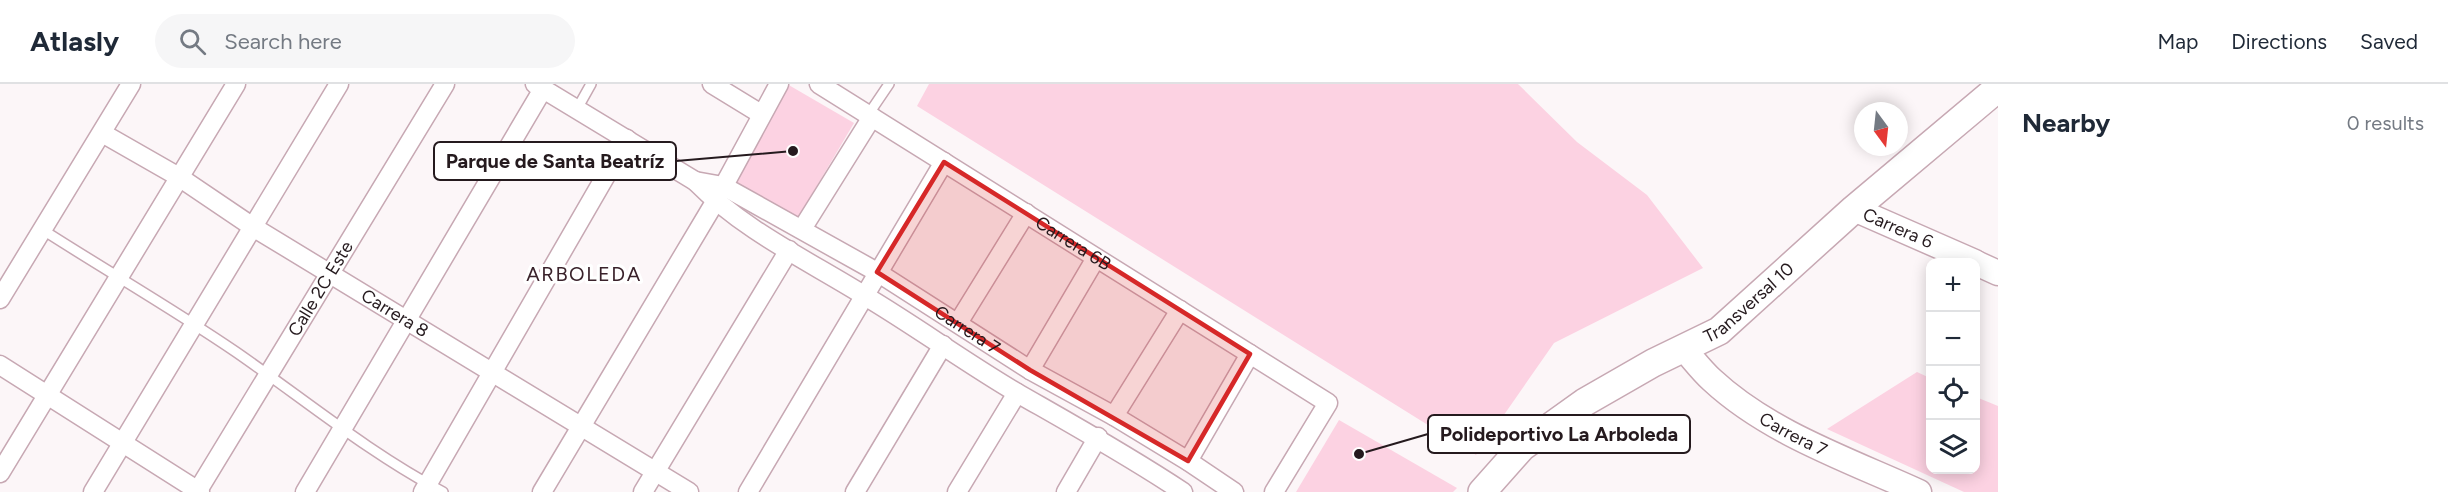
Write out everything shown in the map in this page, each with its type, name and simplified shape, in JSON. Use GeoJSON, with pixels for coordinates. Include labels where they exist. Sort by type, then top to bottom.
{"type":"FeatureCollection","features":[{"type":"Feature","properties":{"kind":"main road","name":"Transversal 10"},"geometry":{"type":"LineString","coordinates":[[1482,492],[1522,447],[1585,402],[1653,363],[1719,331],[1854,209],[1998,88]]}},
{"type":"Feature","properties":{"kind":"street"},"geometry":{"type":"LineString","coordinates":[[0,299],[131,84]]}},
{"type":"Feature","properties":{"kind":"street"},"geometry":{"type":"LineString","coordinates":[[0,473],[236,84]]}},
{"type":"Feature","properties":{"kind":"street"},"geometry":{"type":"LineString","coordinates":[[93,492],[339,84]]}},
{"type":"Feature","properties":{"kind":"street","name":"Calle 2C Este"},"geometry":{"type":"LineString","coordinates":[[198,492],[445,84]]}},
{"type":"Feature","properties":{"kind":"street"},"geometry":{"type":"LineString","coordinates":[[712,84],[761,114]]}},
{"type":"Feature","properties":{"kind":"street"},"geometry":{"type":"LineString","coordinates":[[542,492],[719,194],[779,84]]}},
{"type":"Feature","properties":{"kind":"street","name":"Carrera 6B"},"geometry":{"type":"LineString","coordinates":[[819,84],[1328,403],[1274,492]]}},
{"type":"Feature","properties":{"kind":"street"},"geometry":{"type":"LineString","coordinates":[[304,492],[406,320],[539,86]]}},
{"type":"Feature","properties":{"kind":"street","name":"Carrera 7"},"geometry":{"type":"LineString","coordinates":[[539,86],[695,181],[719,194],[802,230],[877,272],[1030,370],[1188,460],[1234,492]]}},
{"type":"Feature","properties":{"kind":"street"},"geometry":{"type":"LineString","coordinates":[[802,230],[870,116]]}},
{"type":"Feature","properties":{"kind":"street","name":"Carrera 8"},"geometry":{"type":"LineString","coordinates":[[102,133],[179,177],[253,227],[689,492]]}},
{"type":"Feature","properties":{"kind":"street"},"geometry":{"type":"LineString","coordinates":[[431,489],[492,372],[627,139]]}},
{"type":"Feature","properties":{"kind":"street"},"geometry":{"type":"LineString","coordinates":[[748,492],[944,162]]}},
{"type":"Feature","properties":{"kind":"street","name":"Carrera 7"},"geometry":{"type":"LineString","coordinates":[[719,194],[789,250],[866,296],[1017,393],[1098,437],[1177,490]]}},
{"type":"Feature","properties":{"kind":"street","name":"Carrera 6"},"geometry":{"type":"LineString","coordinates":[[1854,209],[1964,258]]}},
{"type":"Feature","properties":{"kind":"street"},"geometry":{"type":"LineString","coordinates":[[958,323],[1026,213]]}},
{"type":"Feature","properties":{"kind":"street"},"geometry":{"type":"LineString","coordinates":[[643,492],[789,250]]}},
{"type":"Feature","properties":{"kind":"street"},"geometry":{"type":"LineString","coordinates":[[1030,370],[1096,258]]}},
{"type":"Feature","properties":{"kind":"street","name":"Carrera 6"},"geometry":{"type":"LineString","coordinates":[[1980,265],[1998,273]]}},
{"type":"Feature","properties":{"kind":"street"},"geometry":{"type":"LineString","coordinates":[[1114,416],[1180,310]]}},
{"type":"Feature","properties":{"kind":"street"},"geometry":{"type":"LineString","coordinates":[[855,492],[943,345]]}},
{"type":"Feature","properties":{"kind":"street","name":"Carrera 7"},"geometry":{"type":"LineString","coordinates":[[1684,349],[1710,379],[1742,405],[1792,434],[1919,492]]}},
{"type":"Feature","properties":{"kind":"street"},"geometry":{"type":"LineString","coordinates":[[1188,460],[1250,354]]}},
{"type":"Feature","properties":{"kind":"street"},"geometry":{"type":"LineString","coordinates":[[0,365],[198,492]]}},
{"type":"Feature","properties":{"kind":"street"},"geometry":{"type":"LineString","coordinates":[[957,492],[1017,393]]}},
{"type":"Feature","properties":{"kind":"street"},"geometry":{"type":"LineString","coordinates":[[1066,492],[1098,437]]}},
{"type":"Feature","properties":{"kind":"lane"},"geometry":{"type":"LineString","coordinates":[[577,109],[591,84]]}},
{"type":"Feature","properties":{"kind":"lane"},"geometry":{"type":"LineString","coordinates":[[870,116],[889,84]]}},
{"type":"Feature","properties":{"kind":"lane"},"geometry":{"type":"LineString","coordinates":[[43,230],[195,324],[342,430],[431,489]]}},
{"type":"Feature","properties":{"kind":"highlighted area"},"geometry":{"type":"Polygon","coordinates":[[[944,162],[1250,354],[1188,461],[1030,370],[877,272],[944,162]]]}},
{"type":"Feature","properties":{"kind":"shaded area"},"geometry":{"type":"Polygon","coordinates":[[[787,84],[854,123],[798,218],[731,179],[787,84]]]}},
{"type":"Feature","properties":{"kind":"shaded area"},"geometry":{"type":"Polygon","coordinates":[[[929,84],[1518,84],[1577,142],[1647,195],[1703,268],[1554,343],[1476,455],[917,106],[929,84]]]}},
{"type":"Feature","properties":{"kind":"shaded area"},"geometry":{"type":"Polygon","coordinates":[[[1917,372],[1926,376],[1926,474],[1980,474],[1980,399],[1998,406],[1998,492],[1964,492],[1827,429],[1917,372]]]}},
{"type":"Feature","properties":{"kind":"shaded area"},"geometry":{"type":"Polygon","coordinates":[[[1339,420],[1457,488],[1453,492],[1296,492],[1339,420]]]}},
{"type":"Feature","properties":{"kind":"place","name":"Parque de Santa Beatríz"},"geometry":{"type":"Point","coordinates":[793,151]}},
{"type":"Feature","properties":{"kind":"place","name":"Polideportivo La Arboleda"},"geometry":{"type":"Point","coordinates":[1359,454]}},
{"type":"Feature","properties":{"kind":"district","name":"ARBOLEDA"},"geometry":{"type":"Point","coordinates":[584,274]}}]}
